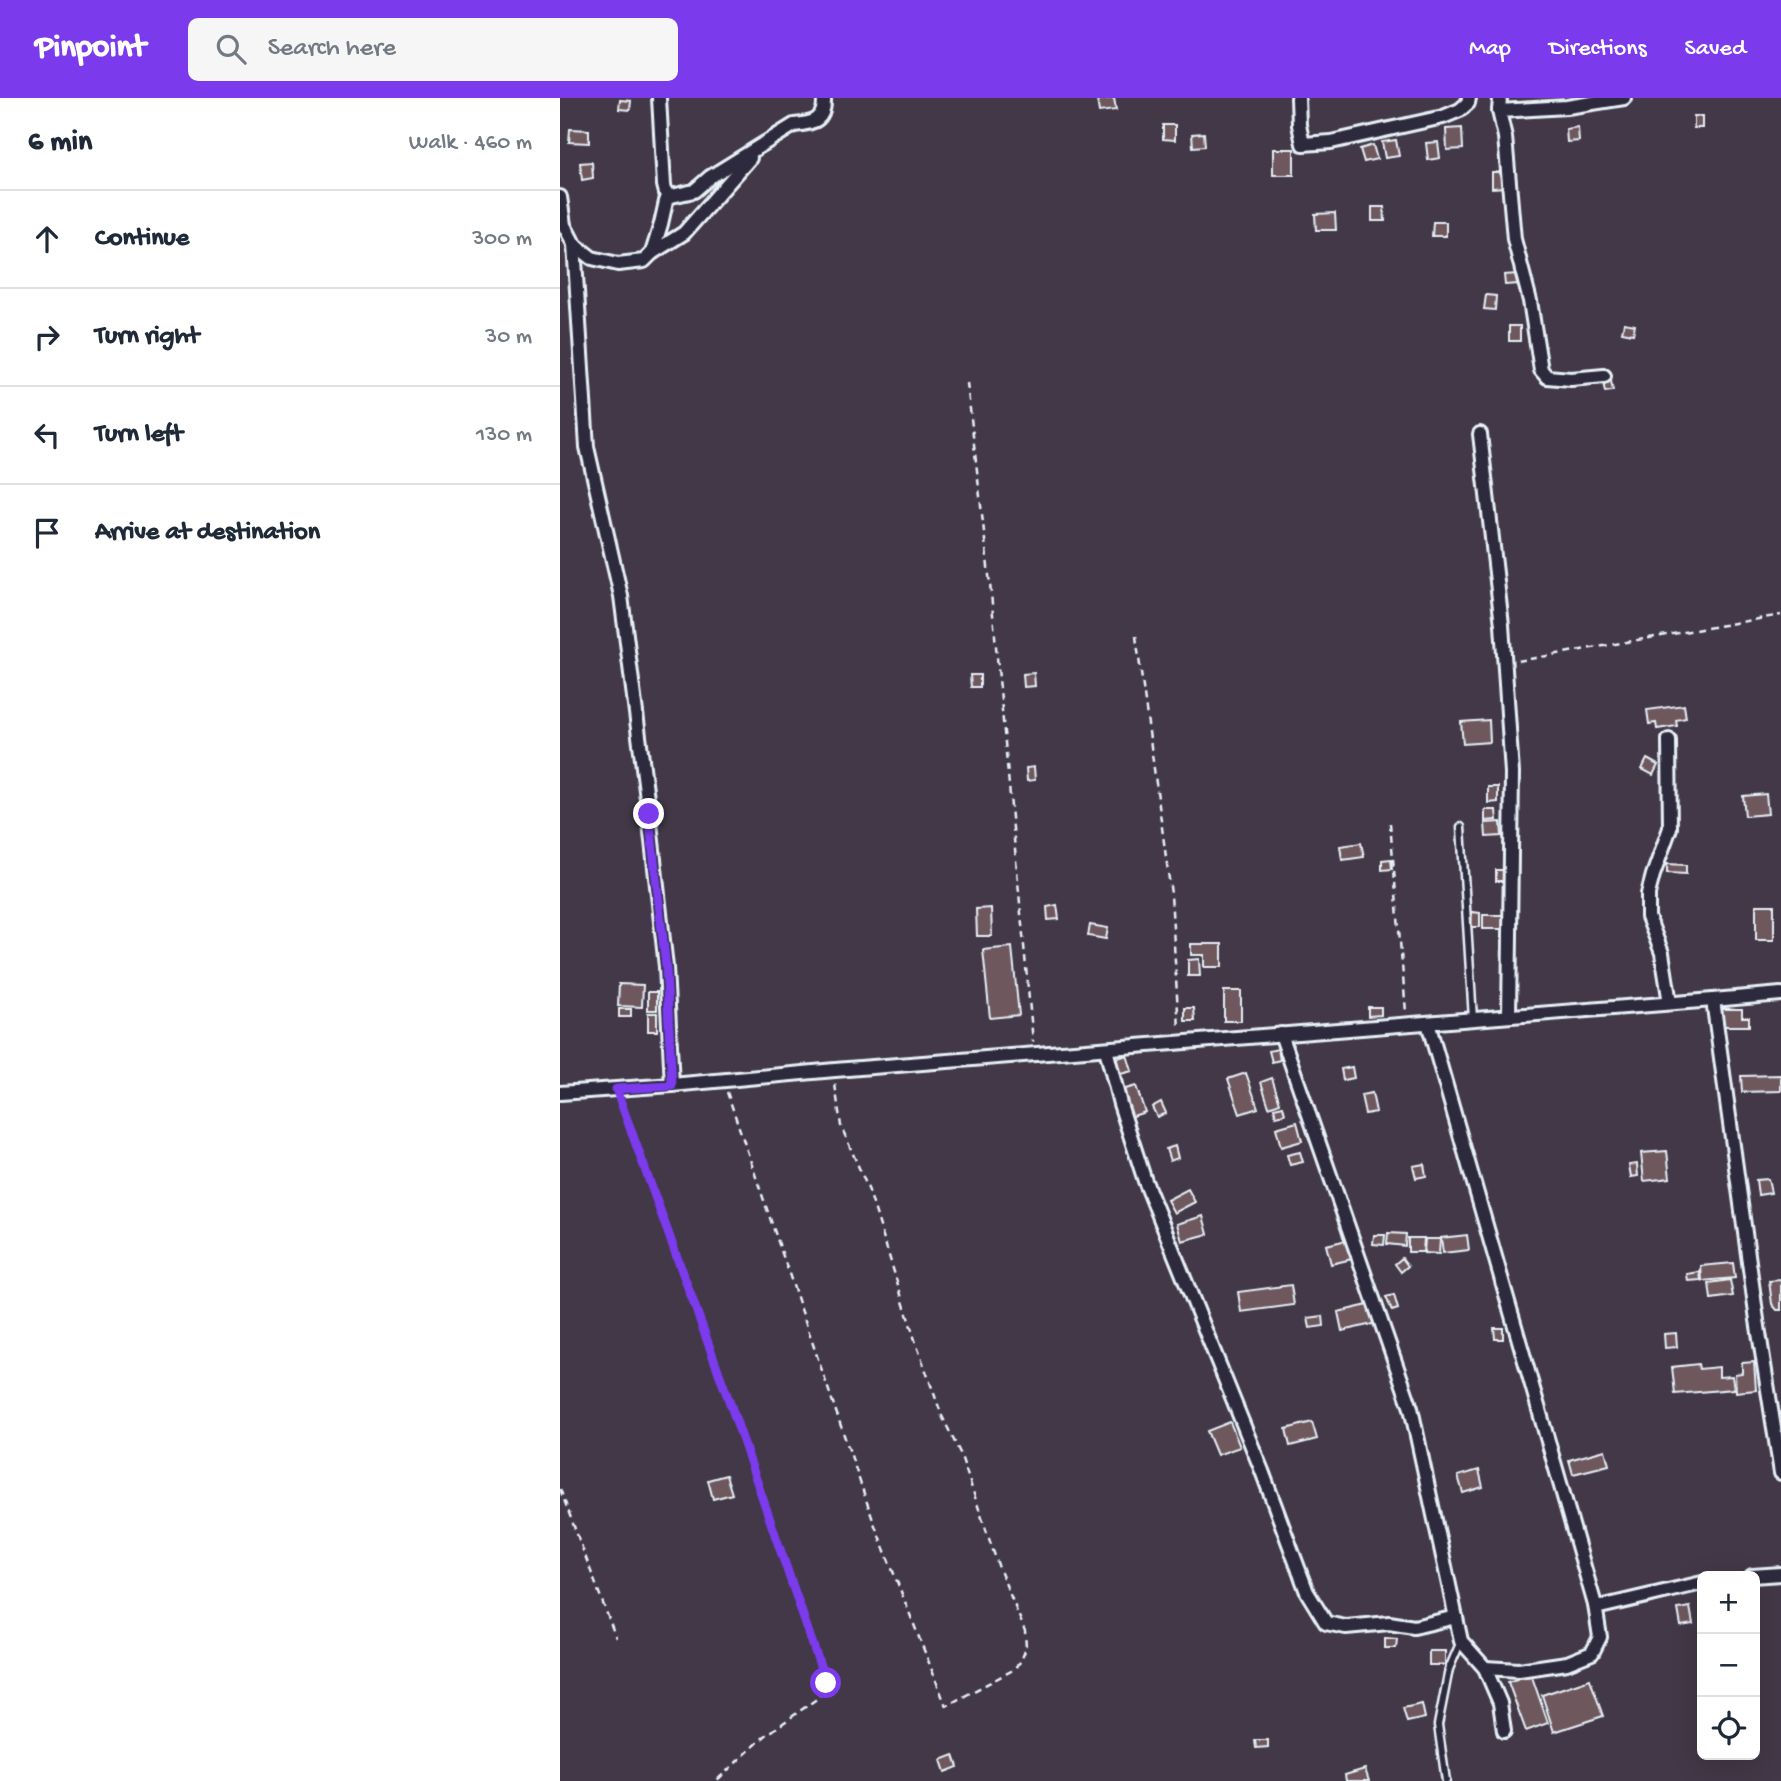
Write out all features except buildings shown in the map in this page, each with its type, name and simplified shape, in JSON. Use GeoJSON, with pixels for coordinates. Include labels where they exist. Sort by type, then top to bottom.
{"type":"FeatureCollection","features":[{"type":"Feature","properties":{"kind":"street"},"geometry":{"type":"LineString","coordinates":[[652,253],[667,197],[659,98]]}},
{"type":"Feature","properties":{"kind":"street"},"geometry":{"type":"LineString","coordinates":[[667,197],[694,191],[710,177],[794,125],[808,124],[820,118],[823,114],[824,98]]}},
{"type":"Feature","properties":{"kind":"street"},"geometry":{"type":"LineString","coordinates":[[1298,98],[1303,144],[1331,142],[1443,117],[1460,110],[1468,103],[1469,98]]}},
{"type":"Feature","properties":{"kind":"street"},"geometry":{"type":"LineString","coordinates":[[1604,376],[1571,379],[1547,377],[1541,370],[1530,300],[1514,239],[1505,137],[1499,104],[1567,107],[1624,98]]}},
{"type":"Feature","properties":{"kind":"street"},"geometry":{"type":"LineString","coordinates":[[560,197],[562,226],[574,244],[592,258],[618,264],[643,261],[684,233],[757,150]]}},
{"type":"Feature","properties":{"kind":"street"},"geometry":{"type":"LineString","coordinates":[[574,244],[587,447],[621,596],[648,800],[666,967],[672,1086]]}},
{"type":"Feature","properties":{"kind":"street"},"geometry":{"type":"LineString","coordinates":[[1480,434],[1502,625],[1513,773],[1509,1016]]}},
{"type":"Feature","properties":{"kind":"street"},"geometry":{"type":"LineString","coordinates":[[1669,740],[1671,828],[1648,894],[1648,917],[1662,953],[1670,1003]]}},
{"type":"Feature","properties":{"kind":"street"},"geometry":{"type":"LineString","coordinates":[[560,1093],[1781,994]]}},
{"type":"Feature","properties":{"kind":"street"},"geometry":{"type":"LineString","coordinates":[[1713,1000],[1781,1473]]}},
{"type":"Feature","properties":{"kind":"street"},"geometry":{"type":"LineString","coordinates":[[1428,1023],[1595,1605],[1600,1637],[1592,1653],[1567,1663],[1519,1670],[1485,1668]]}},
{"type":"Feature","properties":{"kind":"street"},"geometry":{"type":"LineString","coordinates":[[1281,1034],[1411,1408],[1461,1641],[1485,1668],[1500,1703],[1504,1731]]}},
{"type":"Feature","properties":{"kind":"street"},"geometry":{"type":"LineString","coordinates":[[1106,1049],[1120,1104],[1145,1181],[1262,1471],[1307,1592],[1326,1623],[1346,1628],[1388,1623],[1414,1627],[1456,1617]]}},
{"type":"Feature","properties":{"kind":"street"},"geometry":{"type":"LineString","coordinates":[[1760,1575],[1781,1574]]}},
{"type":"Feature","properties":{"kind":"street"},"geometry":{"type":"LineString","coordinates":[[1595,1605],[1600,1607],[1697,1584]]}},
{"type":"Feature","properties":{"kind":"lane"},"geometry":{"type":"LineString","coordinates":[[1461,827],[1473,1019]]}},
{"type":"Feature","properties":{"kind":"lane"},"geometry":{"type":"LineString","coordinates":[[1446,1781],[1438,1725],[1449,1669],[1461,1641]]}},
{"type":"Feature","properties":{"kind":"path"},"geometry":{"type":"LineString","coordinates":[[967,383],[993,607],[1035,1054]]}},
{"type":"Feature","properties":{"kind":"path"},"geometry":{"type":"LineString","coordinates":[[1505,663],[1781,615]]}},
{"type":"Feature","properties":{"kind":"path"},"geometry":{"type":"LineString","coordinates":[[1136,636],[1171,894],[1180,1042]]}},
{"type":"Feature","properties":{"kind":"path"},"geometry":{"type":"LineString","coordinates":[[1390,823],[1407,1024]]}},
{"type":"Feature","properties":{"kind":"path"},"geometry":{"type":"LineString","coordinates":[[723,1081],[874,1522],[946,1706],[1013,1670],[1021,1661],[1026,1648],[1025,1631],[999,1568],[960,1453],[942,1416],[915,1340],[869,1191],[841,1126],[835,1090],[835,1070]]}},
{"type":"Feature","properties":{"kind":"path"},"geometry":{"type":"LineString","coordinates":[[616,1089],[731,1406],[826,1683],[818,1698],[765,1736],[716,1781]]}},
{"type":"Feature","properties":{"kind":"path"},"geometry":{"type":"LineString","coordinates":[[560,1489],[616,1638]]}},
{"type":"Feature","properties":{"kind":"route"},"geometry":{"type":"LineString","coordinates":[[649,814],[666,967],[672,1086],[616,1089],[731,1406],[826,1683]]}}]}
